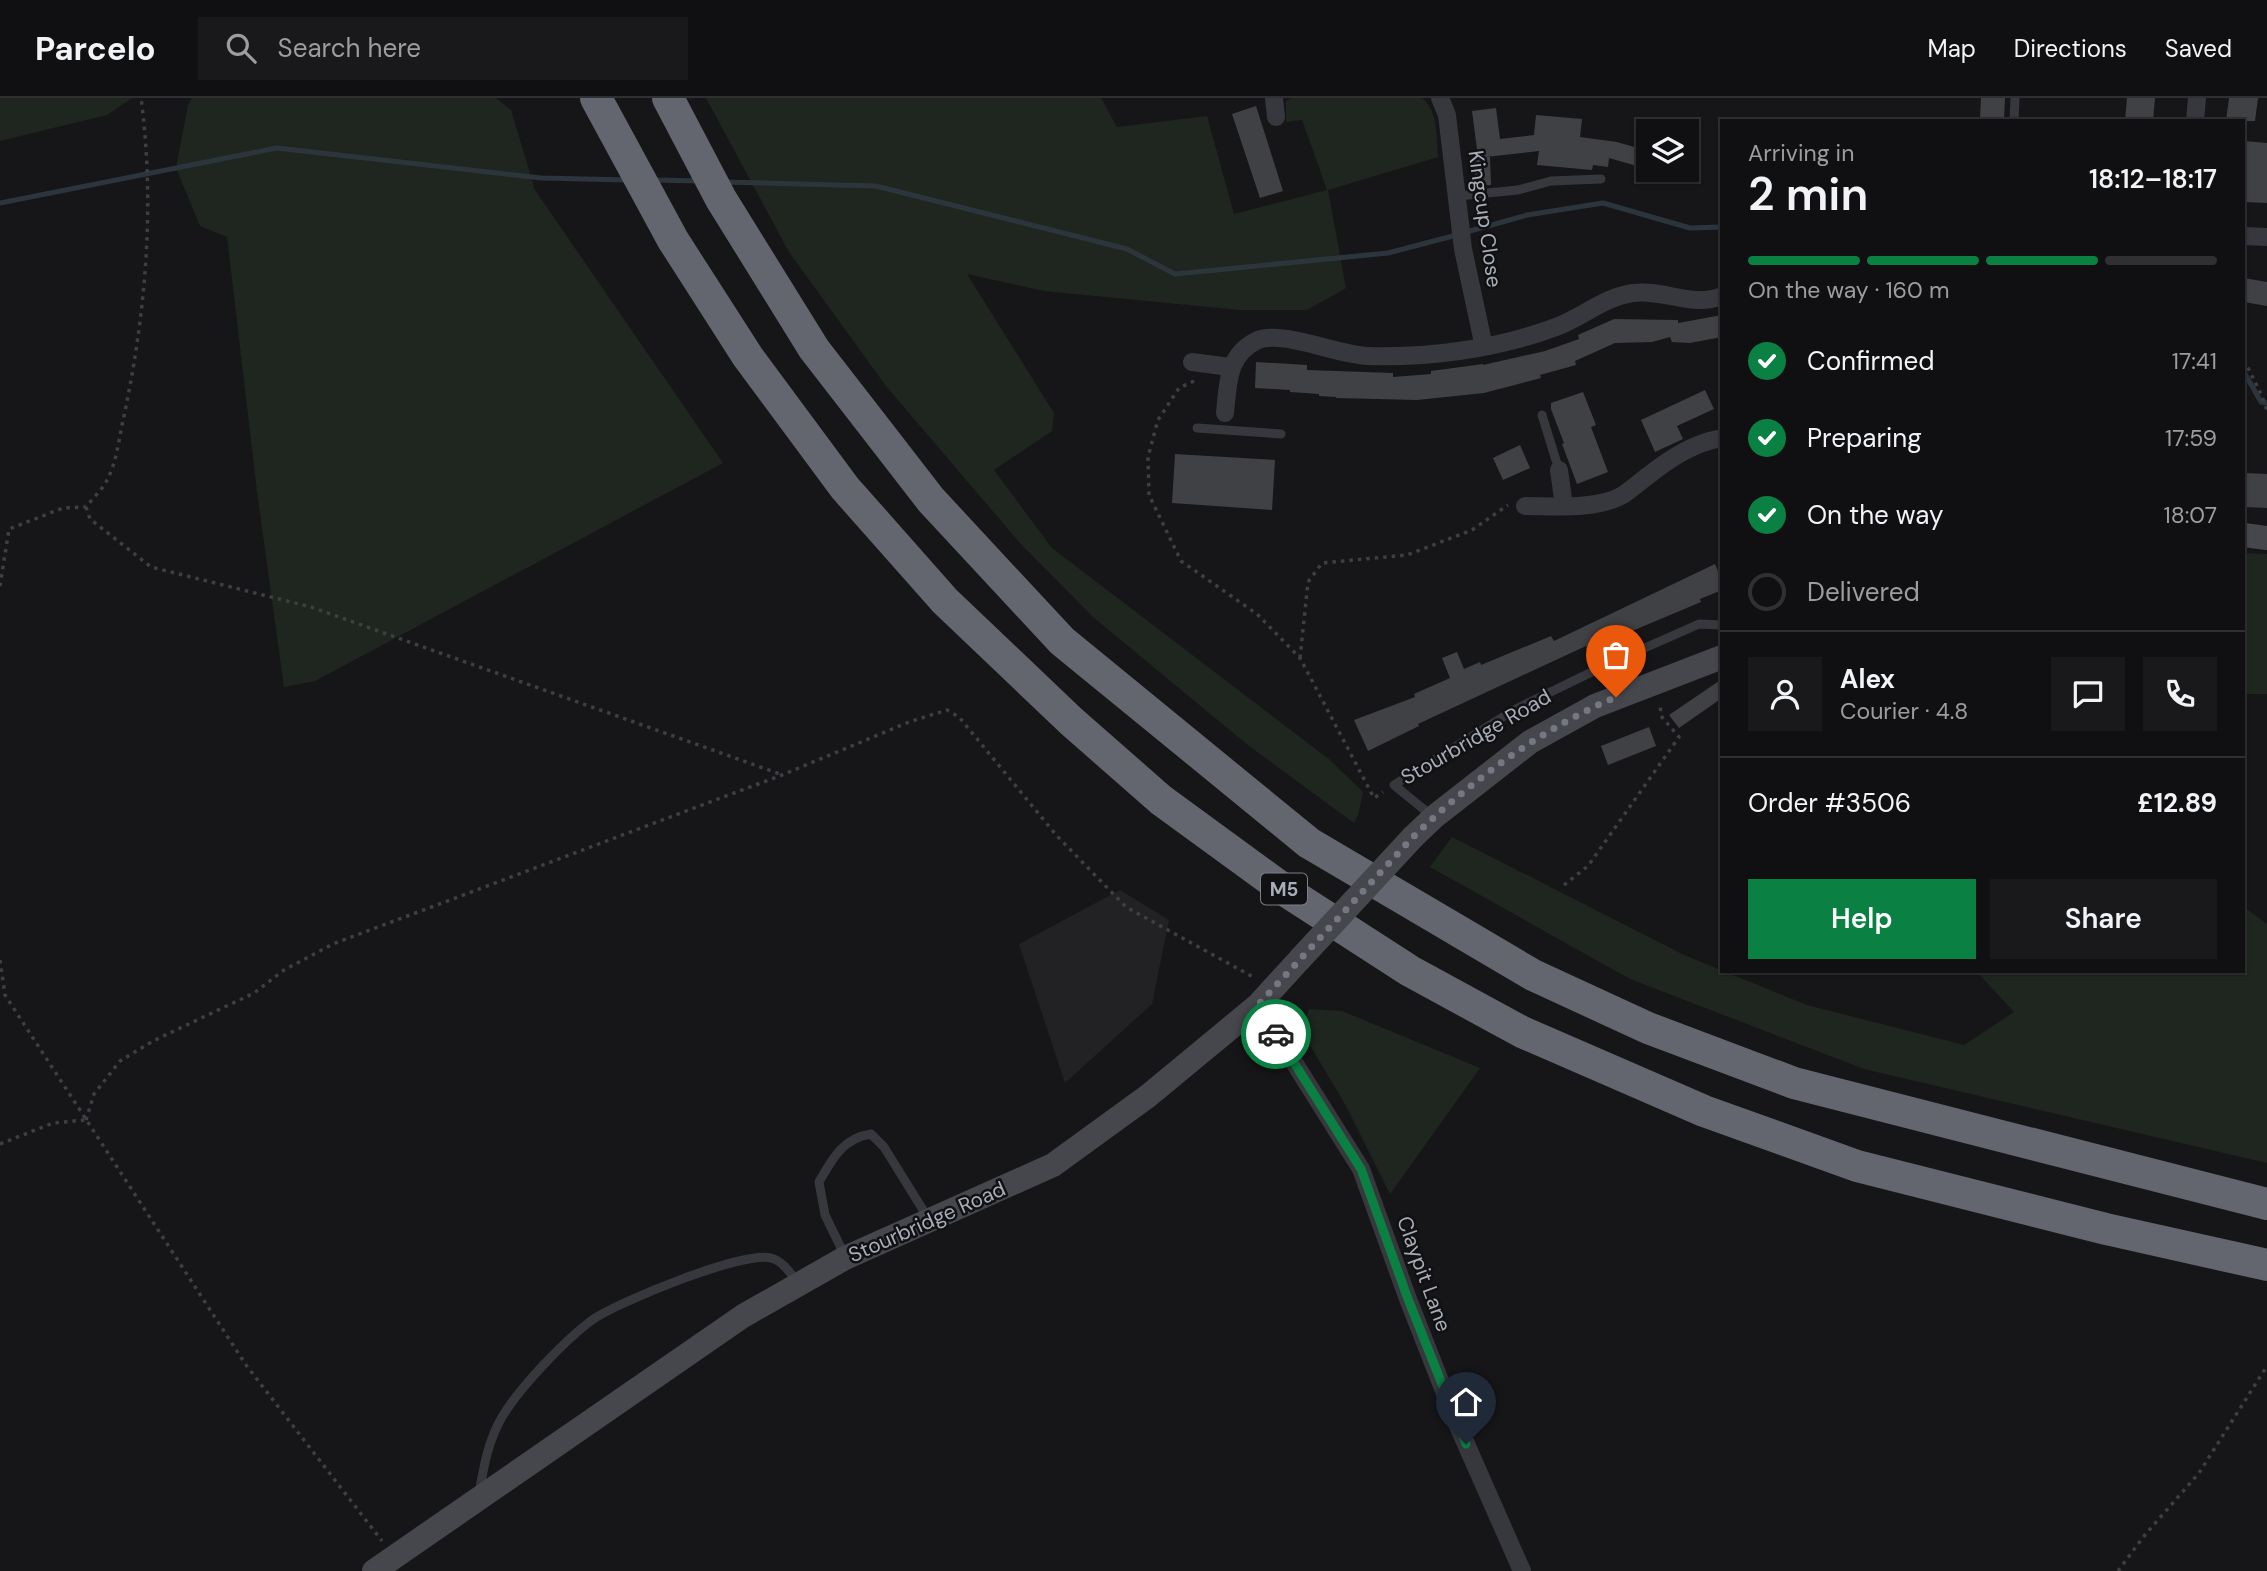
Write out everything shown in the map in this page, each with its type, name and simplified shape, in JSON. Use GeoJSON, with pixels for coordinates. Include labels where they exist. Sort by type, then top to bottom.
{"type":"FeatureCollection","features":[{"type":"Feature","properties":{"kind":"highway","name":"M5"},"geometry":{"type":"LineString","coordinates":[[596,98],[673,240],[747,357],[854,498],[945,601],[1072,721],[1161,800],[1283,889],[1410,971],[1522,1032],[1704,1111],[1857,1166],[2106,1229],[2267,1265]]}},
{"type":"Feature","properties":{"kind":"highway","name":"M5"},"geometry":{"type":"LineString","coordinates":[[667,98],[721,199],[814,349],[931,500],[1062,641],[1309,843],[1533,975],[1648,1028],[1794,1083],[2267,1204]]}},
{"type":"Feature","properties":{"kind":"main road"},"geometry":{"type":"LineString","coordinates":[[2245,535],[2267,538]]}},
{"type":"Feature","properties":{"kind":"main road","name":"Stourbridge Road"},"geometry":{"type":"LineString","coordinates":[[374,1571],[743,1316],[798,1283],[845,1258],[1054,1165],[1148,1096],[1266,997],[1413,837],[1434,817],[1530,742],[1595,706],[1720,658]]}},
{"type":"Feature","properties":{"kind":"street"},"geometry":{"type":"LineString","coordinates":[[1274,98],[1276,117]]}},
{"type":"Feature","properties":{"kind":"street","name":"Kingcup Close"},"geometry":{"type":"LineString","coordinates":[[1440,98],[1447,115],[1463,249],[1484,347]]}},
{"type":"Feature","properties":{"kind":"street"},"geometry":{"type":"LineString","coordinates":[[2195,119],[2197,98]]}},
{"type":"Feature","properties":{"kind":"street"},"geometry":{"type":"LineString","coordinates":[[2245,236],[2267,237]]}},
{"type":"Feature","properties":{"kind":"street"},"geometry":{"type":"LineString","coordinates":[[1192,362],[1221,366],[1261,339],[1282,338],[1332,351],[1366,356],[1484,347],[1557,327],[1604,301],[1618,297],[1648,293],[1709,301],[1720,297]]}},
{"type":"Feature","properties":{"kind":"street"},"geometry":{"type":"LineString","coordinates":[[1221,366],[1225,421]]}},
{"type":"Feature","properties":{"kind":"street"},"geometry":{"type":"LineString","coordinates":[[1525,506],[1564,506],[1622,496],[1694,445],[1720,438]]}},
{"type":"Feature","properties":{"kind":"street"},"geometry":{"type":"LineString","coordinates":[[1559,470],[1564,506]]}},
{"type":"Feature","properties":{"kind":"street","name":"Claypit Lane"},"geometry":{"type":"LineString","coordinates":[[1266,997],[1361,1169],[1455,1419],[1522,1571]]}},
{"type":"Feature","properties":{"kind":"lane"},"geometry":{"type":"LineString","coordinates":[[2014,119],[2015,98]]}},
{"type":"Feature","properties":{"kind":"lane"},"geometry":{"type":"LineString","coordinates":[[1458,197],[1518,190],[1551,181],[1601,179]]}},
{"type":"Feature","properties":{"kind":"lane"},"geometry":{"type":"LineString","coordinates":[[1542,415],[1559,470]]}},
{"type":"Feature","properties":{"kind":"lane"},"geometry":{"type":"LineString","coordinates":[[1198,428],[1225,421],[1281,434]]}},
{"type":"Feature","properties":{"kind":"lane","name":"Stourbridge Road"},"geometry":{"type":"LineString","coordinates":[[1434,817],[1394,785],[1514,710],[1699,624],[1720,625]]}},
{"type":"Feature","properties":{"kind":"lane"},"geometry":{"type":"LineString","coordinates":[[845,1258],[825,1216],[819,1182],[846,1142],[859,1136],[871,1134],[884,1147],[930,1221]]}},
{"type":"Feature","properties":{"kind":"lane"},"geometry":{"type":"LineString","coordinates":[[478,1498],[488,1447],[503,1416],[547,1363],[593,1320],[643,1294],[745,1260],[769,1257],[779,1261],[798,1283]]}},
{"type":"Feature","properties":{"kind":"path"},"geometry":{"type":"LineString","coordinates":[[0,586],[9,529],[63,508],[86,507],[105,484],[112,470],[130,388],[142,306],[149,199],[141,98]]}},
{"type":"Feature","properties":{"kind":"path"},"geometry":{"type":"LineString","coordinates":[[2245,361],[2267,410]]}},
{"type":"Feature","properties":{"kind":"path"},"geometry":{"type":"LineString","coordinates":[[1221,366],[1179,388],[1158,420],[1148,457],[1149,495],[1181,561],[1257,614],[1300,658],[1374,797],[1394,785]]}},
{"type":"Feature","properties":{"kind":"path"},"geometry":{"type":"LineString","coordinates":[[1300,658],[1308,582],[1322,563],[1407,555],[1472,530],[1506,505],[1525,506]]}},
{"type":"Feature","properties":{"kind":"path"},"geometry":{"type":"LineString","coordinates":[[86,507],[89,519],[151,567],[311,607],[782,775]]}},
{"type":"Feature","properties":{"kind":"path"},"geometry":{"type":"LineString","coordinates":[[1564,885],[1588,866],[1679,737],[1661,716],[1659,680]]}},
{"type":"Feature","properties":{"kind":"path"},"geometry":{"type":"LineString","coordinates":[[86,1120],[94,1094],[120,1061],[153,1041],[254,993],[284,970],[333,944],[782,775],[909,722],[947,710],[959,717],[1058,836],[1126,907],[1266,997]]}},
{"type":"Feature","properties":{"kind":"path"},"geometry":{"type":"LineString","coordinates":[[0,960],[5,995],[246,1365],[394,1556]]}},
{"type":"Feature","properties":{"kind":"path"},"geometry":{"type":"LineString","coordinates":[[0,1144],[53,1124],[86,1120]]}},
{"type":"Feature","properties":{"kind":"path"},"geometry":{"type":"LineString","coordinates":[[2118,1571],[2144,1536],[2199,1473],[2267,1366]]}},
{"type":"Feature","properties":{"kind":"shaded area"},"geometry":{"type":"Polygon","coordinates":[[[0,98],[132,98],[107,115],[0,141],[0,98]]]}},
{"type":"Feature","properties":{"kind":"shaded area"},"geometry":{"type":"Polygon","coordinates":[[[192,98],[496,98],[511,110],[535,190],[723,463],[315,681],[284,687],[257,492],[227,237],[200,226],[176,168],[188,105],[192,98]]]}},
{"type":"Feature","properties":{"kind":"shaded area"},"geometry":{"type":"Polygon","coordinates":[[[706,98],[1101,98],[1117,127],[1207,116],[1234,214],[1327,190],[1302,120],[1286,122],[1286,101],[1292,98],[1422,98],[1431,110],[1436,125],[1438,157],[1328,190],[1346,288],[1307,310],[1240,310],[1044,291],[967,274],[1054,413],[1052,431],[994,470],[1052,548],[1330,760],[1363,792],[1354,823],[1249,746],[1093,617],[1019,542],[886,386],[789,252],[706,98]]]}},
{"type":"Feature","properties":{"kind":"shaded area"},"geometry":{"type":"Polygon","coordinates":[[[2245,553],[2267,554],[2267,694],[2245,694],[2245,553]]]}},
{"type":"Feature","properties":{"kind":"shaded area"},"geometry":{"type":"Polygon","coordinates":[[[1452,837],[1684,955],[1720,970],[1720,973],[1728,973],[1807,1005],[1964,1045],[2014,1012],[1978,973],[2245,973],[2245,908],[2267,924],[2267,1163],[1864,1069],[1630,979],[1430,867],[1452,837]]]}},
{"type":"Feature","properties":{"kind":"shaded area"},"geometry":{"type":"Polygon","coordinates":[[[1120,890],[1169,920],[1152,1004],[1065,1083],[1019,944],[1120,890]]]}},
{"type":"Feature","properties":{"kind":"shaded area"},"geometry":{"type":"Polygon","coordinates":[[[1309,1009],[1342,1011],[1480,1068],[1390,1194],[1346,1106],[1301,1030],[1309,1009]]]}},
{"type":"Feature","properties":{"kind":"building"},"geometry":{"type":"Polygon","coordinates":[[[1981,98],[2005,98],[2004,119],[1980,118],[1981,98]]]}},
{"type":"Feature","properties":{"kind":"building"},"geometry":{"type":"Polygon","coordinates":[[[2127,98],[2155,98],[2153,119],[2125,119],[2127,98]]]}},
{"type":"Feature","properties":{"kind":"building"},"geometry":{"type":"Polygon","coordinates":[[[2229,98],[2258,98],[2255,121],[2226,119],[2229,98]]]}},
{"type":"Feature","properties":{"kind":"building"},"geometry":{"type":"Polygon","coordinates":[[[1256,106],[1283,191],[1260,198],[1232,114],[1256,106]]]}},
{"type":"Feature","properties":{"kind":"building"},"geometry":{"type":"Polygon","coordinates":[[[1496,108],[1500,139],[1534,135],[1536,115],[1582,119],[1580,137],[1636,148],[1636,166],[1609,158],[1608,167],[1593,165],[1592,170],[1537,165],[1539,151],[1486,157],[1490,157],[1491,185],[1475,186],[1474,157],[1478,157],[1472,111],[1496,108]]]}},
{"type":"Feature","properties":{"kind":"building"},"geometry":{"type":"Polygon","coordinates":[[[2245,141],[2267,143],[2267,203],[2245,202],[2245,141]]]}},
{"type":"Feature","properties":{"kind":"building"},"geometry":{"type":"Polygon","coordinates":[[[2245,278],[2267,282],[2267,306],[2245,302],[2245,278]]]}},
{"type":"Feature","properties":{"kind":"building"},"geometry":{"type":"Polygon","coordinates":[[[1720,315],[1720,337],[1690,343],[1672,342],[1670,337],[1652,342],[1615,343],[1575,361],[1576,365],[1540,375],[1541,378],[1484,393],[1417,400],[1336,398],[1290,390],[1255,388],[1256,362],[1307,365],[1307,370],[1393,373],[1393,377],[1431,374],[1431,371],[1483,365],[1545,351],[1579,339],[1578,335],[1614,319],[1678,320],[1678,323],[1720,315]]]}},
{"type":"Feature","properties":{"kind":"building"},"geometry":{"type":"Polygon","coordinates":[[[1705,390],[1714,409],[1677,426],[1683,439],[1655,452],[1641,420],[1705,390]]]}},
{"type":"Feature","properties":{"kind":"building"},"geometry":{"type":"Polygon","coordinates":[[[1583,392],[1596,425],[1591,427],[1608,472],[1577,484],[1551,403],[1583,392]]]}},
{"type":"Feature","properties":{"kind":"building"},"geometry":{"type":"Polygon","coordinates":[[[1520,445],[1530,468],[1503,480],[1493,458],[1520,445]]]}},
{"type":"Feature","properties":{"kind":"building"},"geometry":{"type":"Polygon","coordinates":[[[1175,454],[1275,460],[1272,510],[1172,503],[1175,454]]]}},
{"type":"Feature","properties":{"kind":"building"},"geometry":{"type":"Polygon","coordinates":[[[2245,473],[2267,474],[2267,508],[2245,507],[2245,473]]]}},
{"type":"Feature","properties":{"kind":"building"},"geometry":{"type":"Polygon","coordinates":[[[1715,564],[1720,576],[1720,591],[1700,599],[1701,602],[1587,650],[1586,646],[1418,724],[1419,726],[1368,751],[1354,720],[1415,697],[1414,694],[1450,678],[1442,658],[1457,652],[1464,669],[1480,662],[1481,665],[1551,636],[1554,641],[1715,564]]]}},
{"type":"Feature","properties":{"kind":"building"},"geometry":{"type":"Polygon","coordinates":[[[1720,680],[1720,699],[1679,728],[1669,715],[1720,680]]]}},
{"type":"Feature","properties":{"kind":"building"},"geometry":{"type":"Polygon","coordinates":[[[1649,727],[1656,746],[1608,765],[1601,746],[1649,727]]]}},
{"type":"Feature","properties":{"kind":"waterway"},"geometry":{"type":"LineString","coordinates":[[0,203],[277,148],[541,178],[627,180]]}},
{"type":"Feature","properties":{"kind":"waterway"},"geometry":{"type":"LineString","coordinates":[[654,180],[700,181]]}},
{"type":"Feature","properties":{"kind":"waterway"},"geometry":{"type":"LineString","coordinates":[[724,182],[876,186],[1127,249],[1175,274],[1388,253],[1453,236]]}},
{"type":"Feature","properties":{"kind":"waterway"},"geometry":{"type":"LineString","coordinates":[[1470,231],[1527,215],[1603,203],[1690,228],[1720,227]]}},
{"type":"Feature","properties":{"kind":"waterway"},"geometry":{"type":"LineString","coordinates":[[2245,374],[2261,402],[2267,403]]}},
{"type":"Feature","properties":{"kind":"way so far"},"geometry":{"type":"LineString","coordinates":[[1276,1034],[1258,1005],[1413,837],[1434,817],[1530,742],[1616,697]]}},
{"type":"Feature","properties":{"kind":"route"},"geometry":{"type":"LineString","coordinates":[[1276,1034],[1361,1169],[1408,1299],[1466,1444]]}}]}
